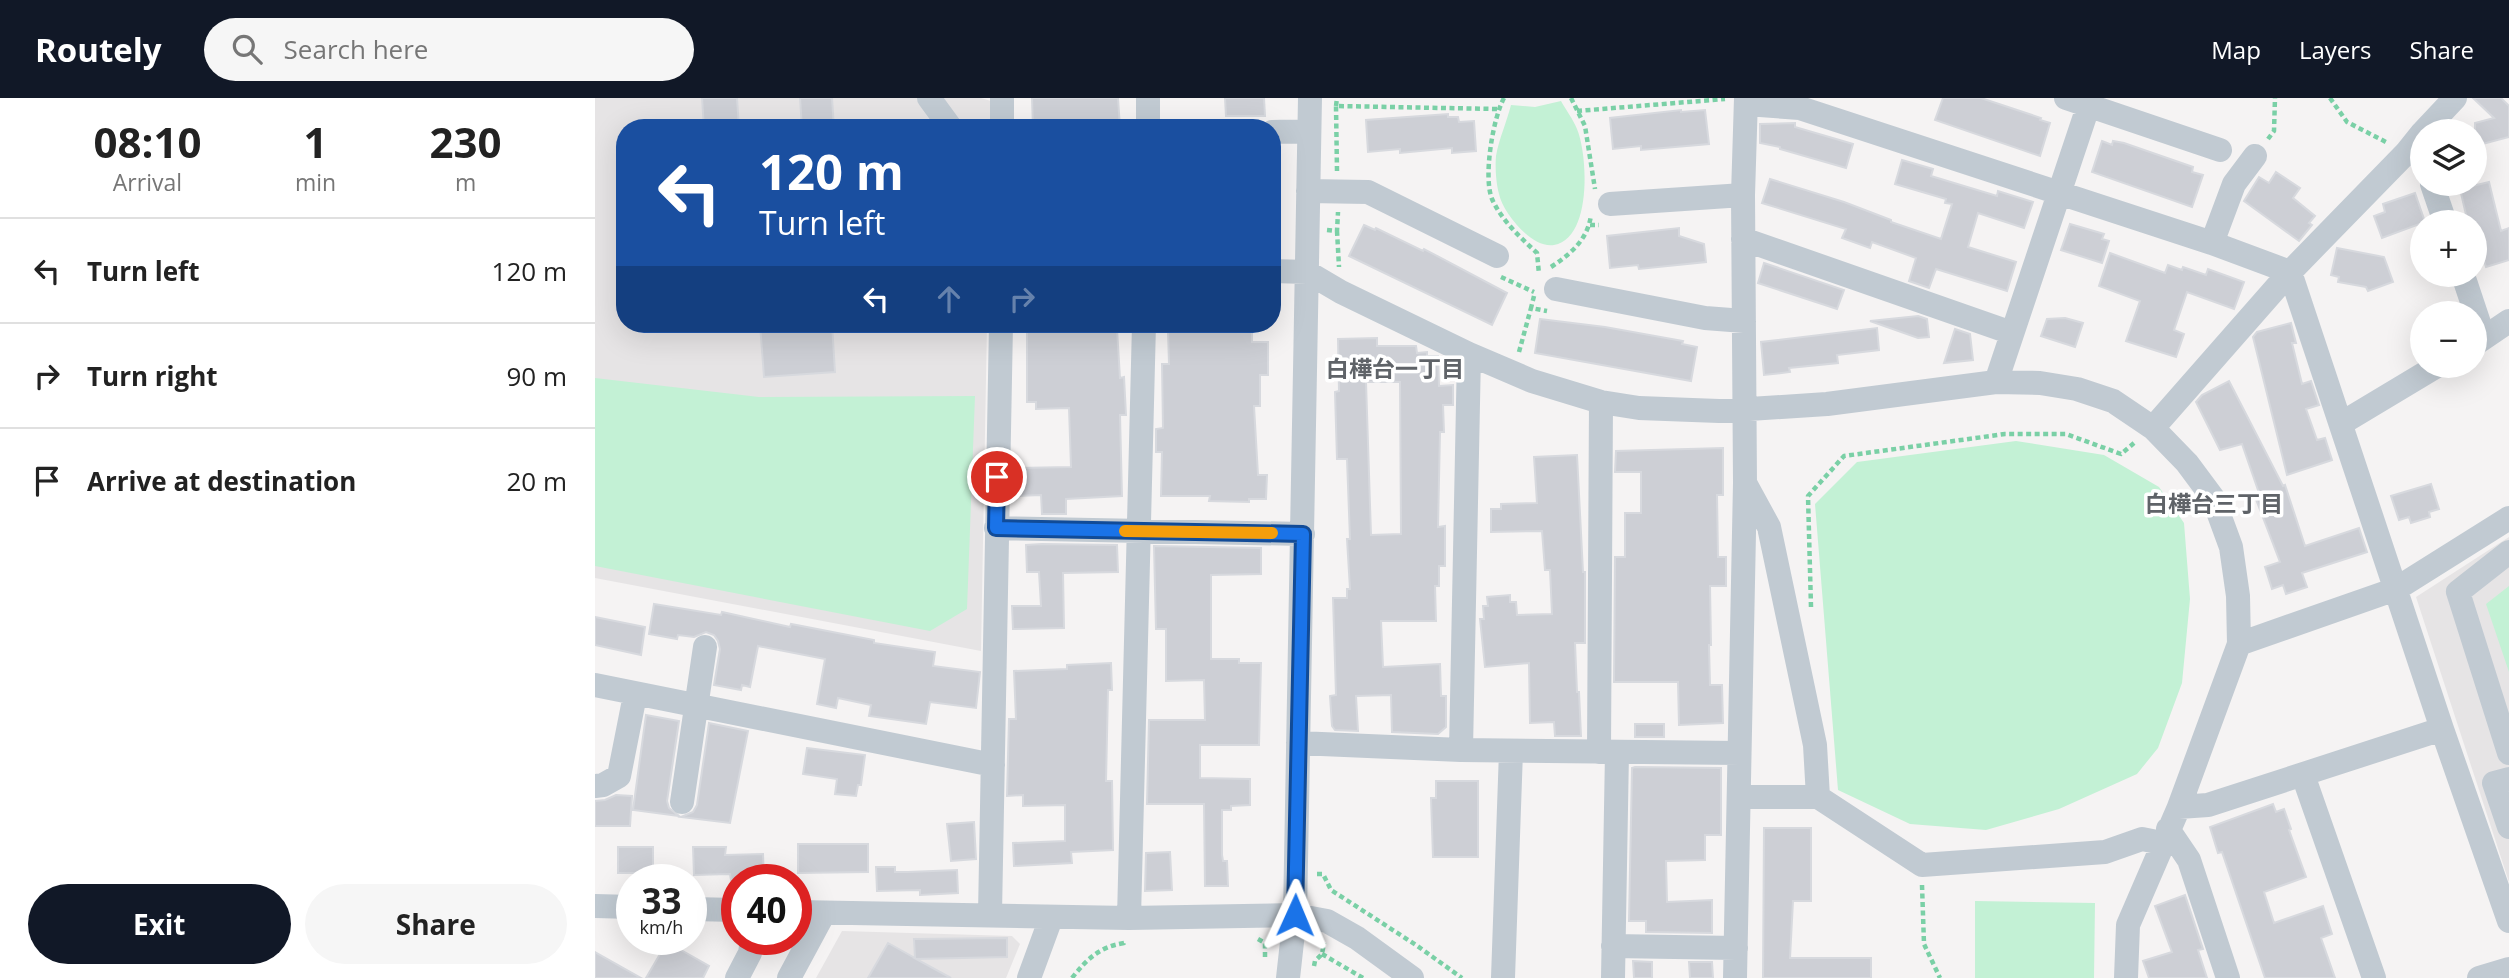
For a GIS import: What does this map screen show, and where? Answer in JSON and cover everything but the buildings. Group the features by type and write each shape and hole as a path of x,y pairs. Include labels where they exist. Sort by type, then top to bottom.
{"street":[{"path":"929,98 944,119"},
{"path":"1002,98 1002,119"},
{"path":"1148,98 1148,119"},
{"path":"1288,978 1295,915 1310,98"},
{"path":"2437,119 2455,98"},
{"path":"1735,978 1745,483 1742,100 1802,103 2290,272"},
{"path":"1996,382 2058,193 2082,101 2220,150"},
{"path":"1281,132 1309,131"},
{"path":"2153,428 2290,272 2410,150"},
{"path":"2212,243 2234,184 2255,156"},
{"path":"1308,191 1337,201 1368,192 1497,256"},
{"path":"1599,211 1743,195"},
{"path":"1743,239 2012,333"},
{"path":"1281,271 1307,272 1341,292 1469,354 1532,381 1601,402 1639,408 1719,411 1827,404 1996,382 2040,383 2077,389 2113,401 2153,428 2187,463 2213,498 2231,547 2238,596 2239,644 2179,807 2128,925 2126,978"},
{"path":"2290,272 2509,921"},
{"path":"1551,292 1705,318 1744,321"},
{"path":"2487,336 2509,321"},
{"path":"990,915 1001,333"},
{"path":"1128,926 1144,333"},
{"path":"1461,750 1469,354"},
{"path":"2342,423 2417,378"},
{"path":"1601,402 1613,978"},
{"path":"1745,483 1769,527 1815,745 1818,797"},
{"path":"2239,644 2396,589 2509,518"},
{"path":"996,528 1303,534"},
{"path":"2509,552 2458,592 2509,753"},
{"path":"682,802 705,647"},
{"path":"595,685 993,765"},
{"path":"595,786 603,785 619,776 635,695"},
{"path":"2179,807 2208,804 2442,729"},
{"path":"1298,743 1461,750 1739,753"},
{"path":"1503,978 1511,751"},
{"path":"2303,775 2374,978"},
{"path":"2509,779 2494,783 2509,827"},
{"path":"1740,797 1818,797 1922,865 2105,852 2142,839 2165,836"},
{"path":"2165,836 2189,860 2228,978"},
{"path":"595,906 616,907"},
{"path":"812,913 990,915 1128,926 1295,915 1327,921 1412,978"},
{"path":"789,978 824,913"},
{"path":"1029,978 1051,918"},
{"path":"1613,946 1736,948"},
{"path":"737,978 749,955"},
{"path":"2479,978 2509,969"}],"path":[{"path":"1337,98 1337,201"},
{"path":"1504,98 1498,109 1489,155 1491,197 1510,227 1537,253 1551,292"},
{"path":"1516,363 1531,308 1551,292 1570,255 1599,211 1585,126 1571,98"},
{"path":"2255,156 2273,131 2275,98"},
{"path":"2330,98 2347,122 2410,140"},
{"path":"1577,111 1742,100"},
{"path":"1336,106 1498,109"},
{"path":"1590,225 1599,211"},
{"path":"1337,231 1340,271"},
{"path":"1531,308 1551,292"},
{"path":"1811,621 1808,496 1844,456 2005,434 2066,435 2121,454 2153,428"},
{"path":"1922,865 1924,944 1940,978"},
{"path":"1296,874 1323,874 1331,890 1462,978"},
{"path":"1072,978 1087,958 1108,946 1124,943 1128,926"},
{"path":"1322,954 1363,978"}],"shaded area":[{"path":"595,98 981,98 991,101 990,119 616,119 616,333 987,333 981,651 595,578"},
{"path":"2509,537 2509,882 2416,597"},
{"path":"842,931 1012,936 1020,944 1006,978 816,978"}],"green space":[{"path":"1561,101 1581,141 1584,194 1575,228 1566,239 1554,245 1545,245 1528,236 1506,211 1498,190 1496,156 1511,105 1535,107"},
{"path":"595,378 759,397 975,396 967,609 930,631 595,566"},
{"path":"2016,441 2104,455 2159,487 2184,523 2190,599 2182,683 2158,748 2137,774 2059,809 1986,830 1910,824 1838,790 1815,504 1857,462"},
{"path":"2509,586 2509,672 2486,604"},
{"path":"1975,901 2095,903 2094,978 1975,978"}],"slow traffic":[{"path":"1125,531 1272,533"}],"district":[{"name":"白樺台一丁目","path":"1395,368"},
{"name":"白樺台三丁目","path":"2214,503"}],"route":[{"path":"997,477 996,528 1303,534 1295,915"}]}
